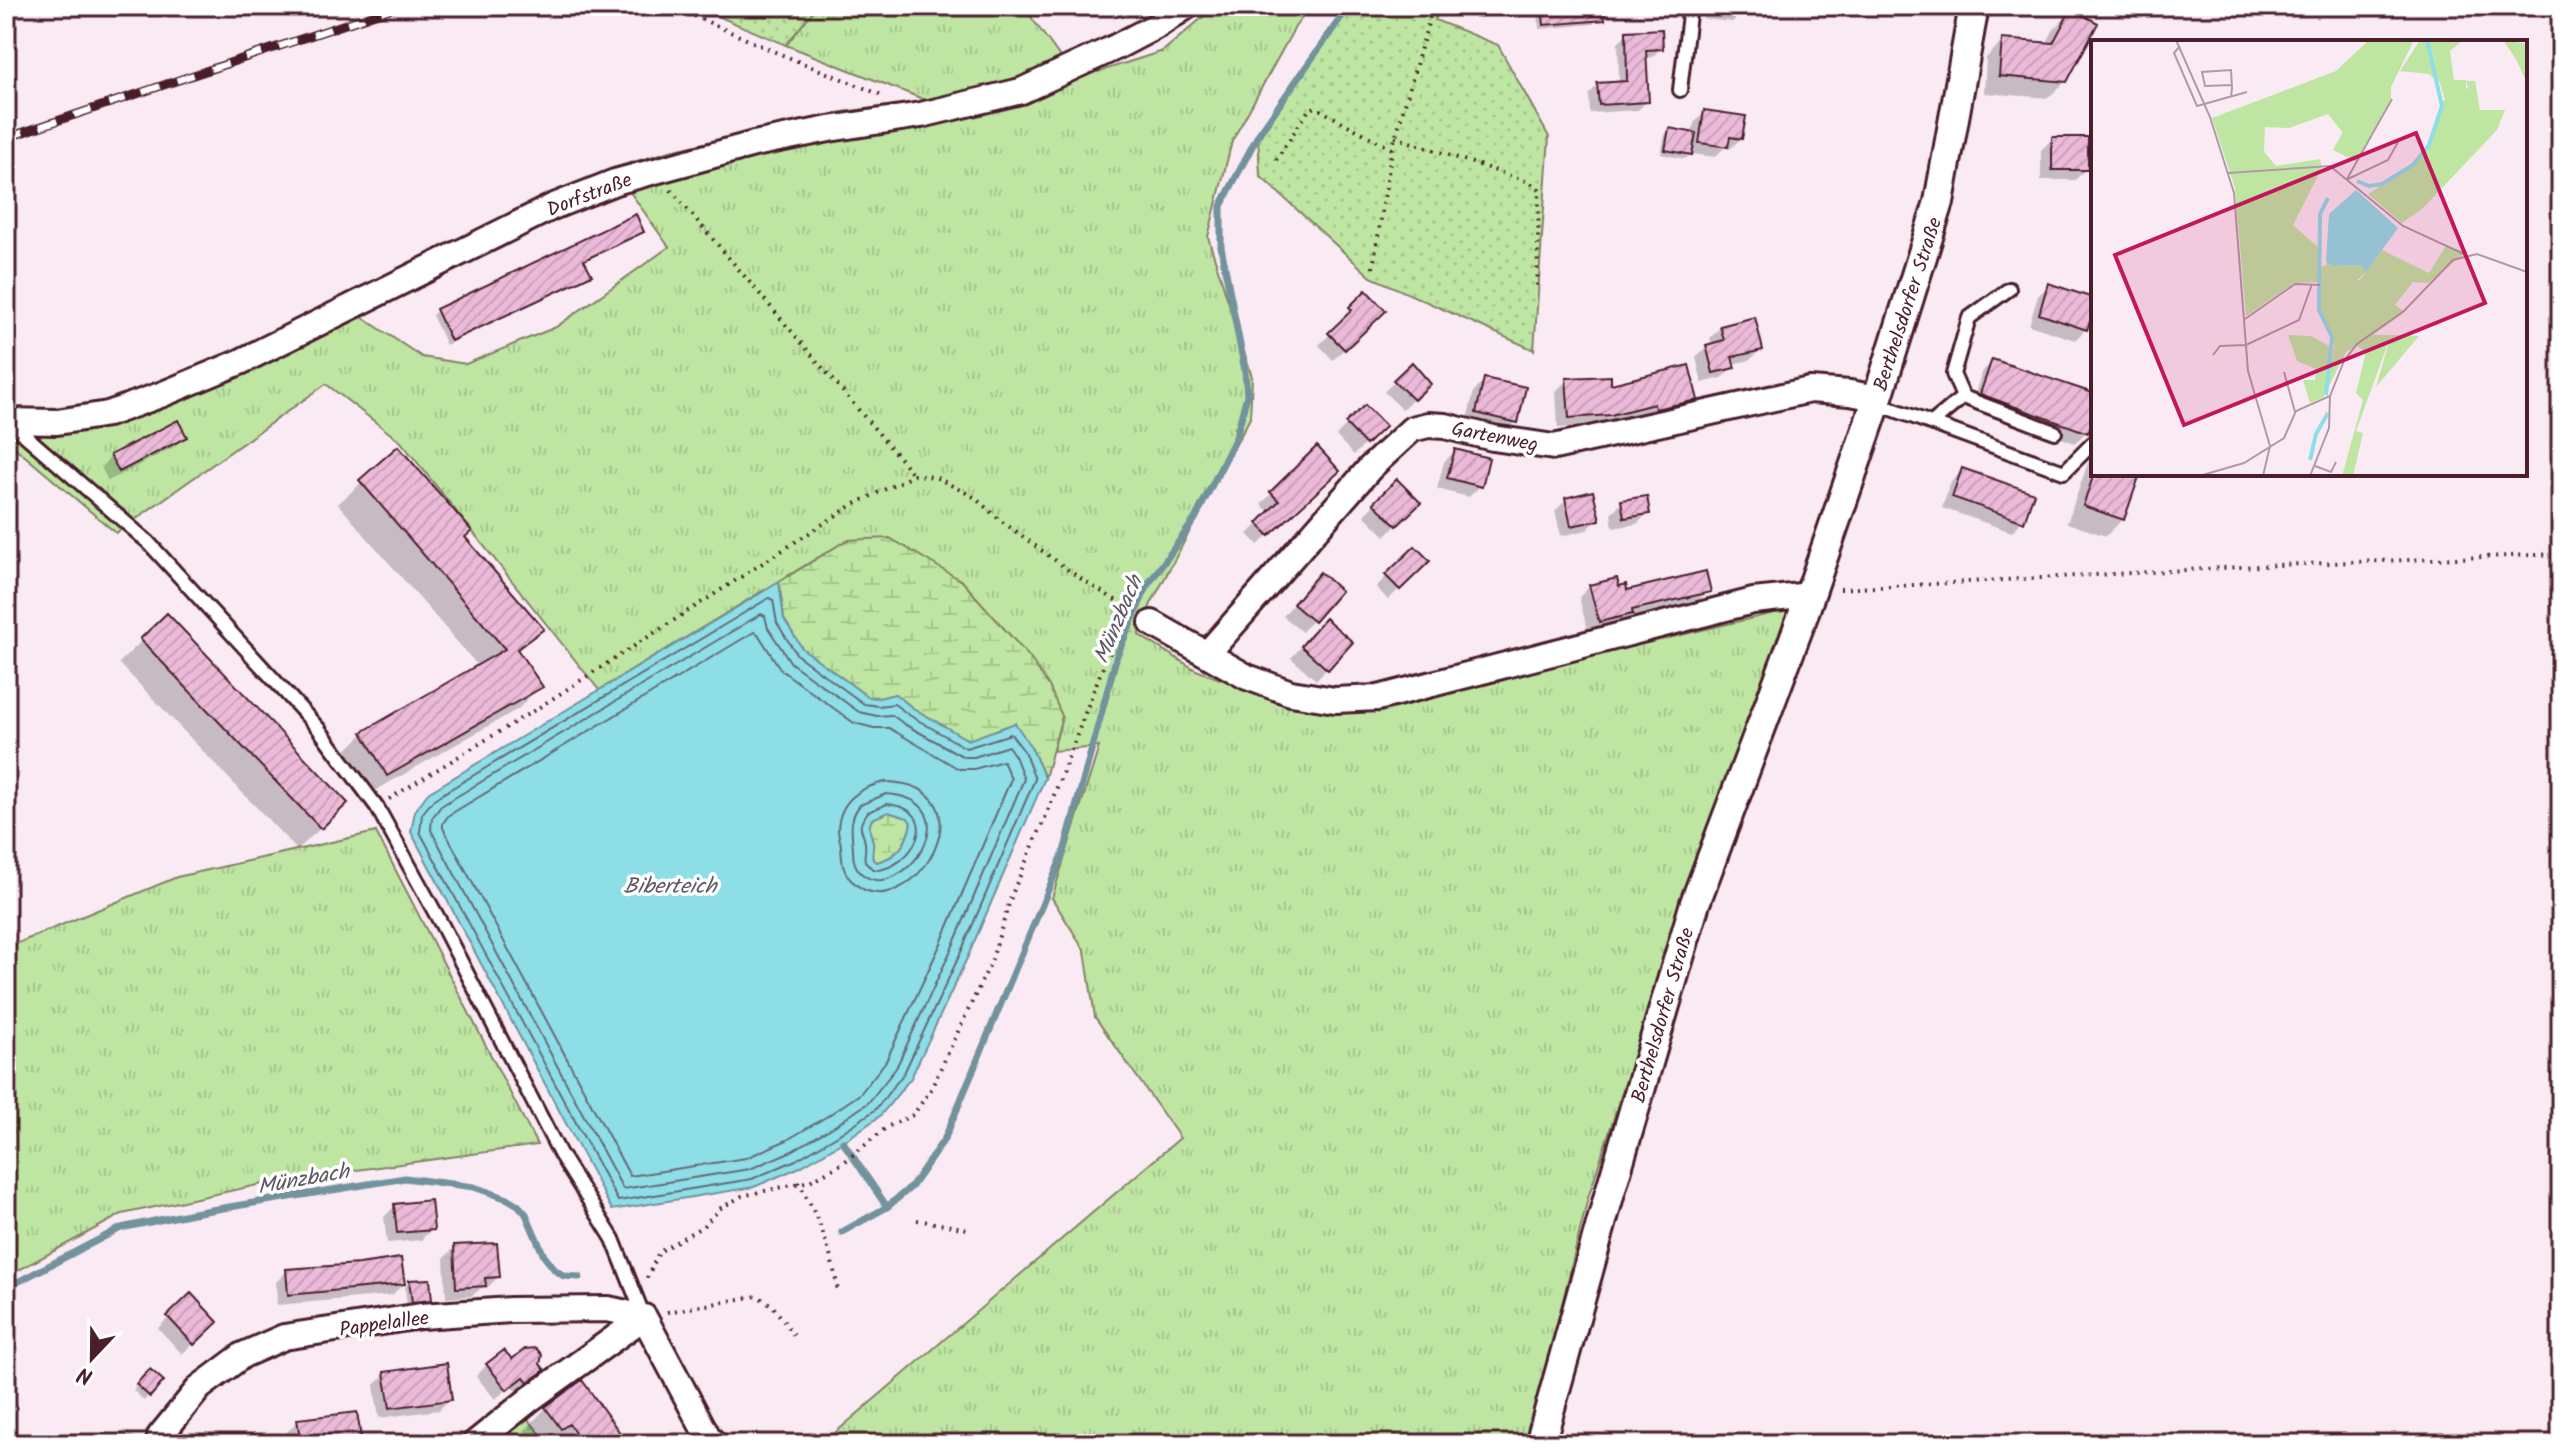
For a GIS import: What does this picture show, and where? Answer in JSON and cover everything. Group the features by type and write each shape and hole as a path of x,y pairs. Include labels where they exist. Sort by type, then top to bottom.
{"street":[{"name":"Dorfstraße","path":"8,422 57,422 108,414 240,362 552,207 615,182 754,144 829,129 910,118 1021,91 1116,47 1187,6"},
{"name":"Berthelsdorfer Straße","path":"1540,1444 1695,903 1810,595 1939,202 1974,6"},
{"name":"Gartenweg","path":"1207,654 1371,467 1412,429 1428,425 1445,426 1493,438 1554,447 1810,390 1850,393 1876,400"},
{"path":"1152,623 1247,677 1291,693 1335,700 1378,698 1753,601 1810,595"},
{"path":"474,1444 641,1308 708,1437 715,1444"},
{"name":"Pappelallee","path":"160,1436 200,1387 243,1355 284,1337 421,1316 511,1310 641,1308"}],"lane":[{"path":"1680,90 1690,6"},
{"path":"2009,289 1969,318 1953,374 1963,397 2055,432"},
{"path":"1932,423 1963,397"},
{"path":"1876,400 2064,472 2091,445"},
{"path":"8,422 148,542 318,728 377,807 443,927 560,1154 613,1239 641,1308"}],"path":[{"path":"672,6 885,96"},
{"path":"1373,268 1392,149 1433,6"},
{"path":"1276,160 1309,109 1315,107 1392,149"},
{"path":"1395,137 1529,182 1539,189 1537,291"},
{"path":"653,170 914,475"},
{"path":"377,807 538,708 851,506 914,475 935,477 974,497 1078,577 1130,610 1100,674 1053,798 1012,894 991,962 930,1091 913,1115 887,1127 843,1163 810,1181 742,1196 721,1208 692,1233 659,1252 641,1308 757,1296 772,1305 796,1338"},
{"path":"1810,595 1830,590 2261,566 2561,554"},
{"path":"798,1182 810,1201 836,1271 838,1293"},
{"path":"917,1220 968,1229"}],"green space":[{"path":"694,6 817,6 786,45"},
{"path":"817,6 1023,6 1063,61 1098,72 1163,51 1216,6 1311,6 1295,27 1232,141 1208,237 1252,377 1250,418 1151,604 1139,635 1196,670 1250,690 1377,707 1791,609 1674,931 1588,1198 1528,1444 822,1444 1180,1138 1095,1017 1085,951 1052,898 1099,747 1053,751 1062,717 1030,658 962,581 847,540 599,690 401,442 326,384 116,533 6,440 6,417 14,409 107,401 238,350 346,299 359,315 422,357 466,364 556,327 669,247 613,168 670,151 842,112 928,101 786,45"},
{"path":"1349,6 1441,6 1435,20 1498,45 1549,137 1534,350 1371,277 1260,176 1258,135"},
{"path":"890,538 962,581 1030,658 1049,686 1062,716 1045,778 1031,747 968,740 895,694 868,697 802,649 784,619 779,582 847,540"},
{"path":"888,812 908,818 911,823 900,848 891,857 877,862 873,860 870,850 869,829 872,819"},
{"path":"376,832 537,1145 277,1181 122,1214 6,1277 6,948 177,877"},
{"path":"523,1413 549,1444 484,1444"}],"water":[{"name":"Biberteich","path":"779,582 784,619 802,648 868,697 895,694 968,740 1015,723 1031,747 1045,778 911,1078 880,1116 800,1167 754,1187 612,1210 411,832 415,811 428,793","holes":["888,812 908,818 911,823 900,848 891,857 877,862 873,860 872,819"]}],"building":[{"path":"1542,6 1604,6 1605,20 1544,25"},
{"path":"2071,9 2098,23 2067,82 1999,76 2002,39 2053,43"},
{"path":"1662,29 1663,49 1646,50 1649,102 1599,105 1597,83 1627,81 1626,31"},
{"path":"1704,110 1746,116 1742,139 1730,137 1728,147 1699,143"},
{"path":"1669,128 1696,133 1692,155 1665,150"},
{"path":"2052,137 2088,137 2088,170 2052,170"},
{"path":"636,214 644,232 584,260 592,275 451,341 436,309"},
{"path":"2048,283 2091,297 2091,319 2087,330 2039,314"},
{"path":"1366,290 1386,311 1345,350 1328,333 1352,310 1349,307"},
{"path":"1755,317 1763,350 1732,357 1735,368 1713,373 1706,345 1724,340 1720,326"},
{"path":"1992,359 2091,392 2091,424 2088,433 1980,394"},
{"path":"1412,362 1431,384 1414,400 1393,380"},
{"path":"1689,365 1698,400 1655,409 1654,404 1611,415 1569,418 1566,378 1611,376 1611,384"},
{"path":"1484,378 1526,387 1518,423 1476,413"},
{"path":"1365,405 1386,426 1366,445 1345,423"},
{"path":"178,420 187,437 119,472 110,455"},
{"path":"398,446 472,531 465,537 544,629 517,649 543,687 387,776 362,732 505,649 359,480"},
{"path":"1317,446 1340,471 1269,536 1257,523 1279,501 1270,492"},
{"path":"1455,449 1489,458 1482,487 1447,478"},
{"path":"1962,468 2034,493 2024,522 1952,497"},
{"path":"2093,476 2139,476 2124,520 2083,506"},
{"path":"1397,479 1421,503 1397,526 1373,503"},
{"path":"1593,491 1600,520 1571,526 1565,498"},
{"path":"1647,496 1650,514 1624,518 1621,500"},
{"path":"1415,546 1430,561 1400,590 1385,575"},
{"path":"1706,571 1711,592 1632,610 1633,614 1599,622 1589,585 1617,578 1619,586 1626,584 1627,590"},
{"path":"1320,572 1341,591 1314,622 1293,604"},
{"path":"167,613 348,803 321,829 140,639"},
{"path":"1325,618 1353,642 1328,670 1301,646"},
{"path":"431,1200 434,1230 397,1233 394,1204"},
{"path":"497,1243 500,1277 485,1278 486,1286 456,1288 454,1245"},
{"path":"401,1258 405,1284 288,1295 286,1269"},
{"path":"430,1279 432,1300 412,1302 409,1280"},
{"path":"191,1293 218,1322 194,1345 167,1316"},
{"path":"536,1348 542,1355 540,1364 545,1370 528,1382 524,1377 507,1390 486,1364 504,1350 512,1359 525,1349"},
{"path":"447,1363 452,1400 390,1408 384,1372"},
{"path":"150,1369 164,1381 150,1397 136,1384"},
{"path":"582,1380 628,1444 584,1444 569,1424 561,1429 545,1407"},
{"path":"357,1412 362,1444 301,1444 297,1419"}],"waterway":[{"name":"Münzbach","path":"842,1232 887,1207 912,1186 945,1138 1064,852 1117,655 1147,586 1195,519 1236,437 1247,395 1221,247 1221,206 1258,135 1349,6"},
{"path":"843,1142 887,1207"},
{"name":"Münzbach","path":"6,1288 121,1228 405,1178 474,1187 508,1199 526,1214 544,1256 555,1270 564,1276 579,1277"}],"railway":[{"path":"6,138 399,6"}]}
